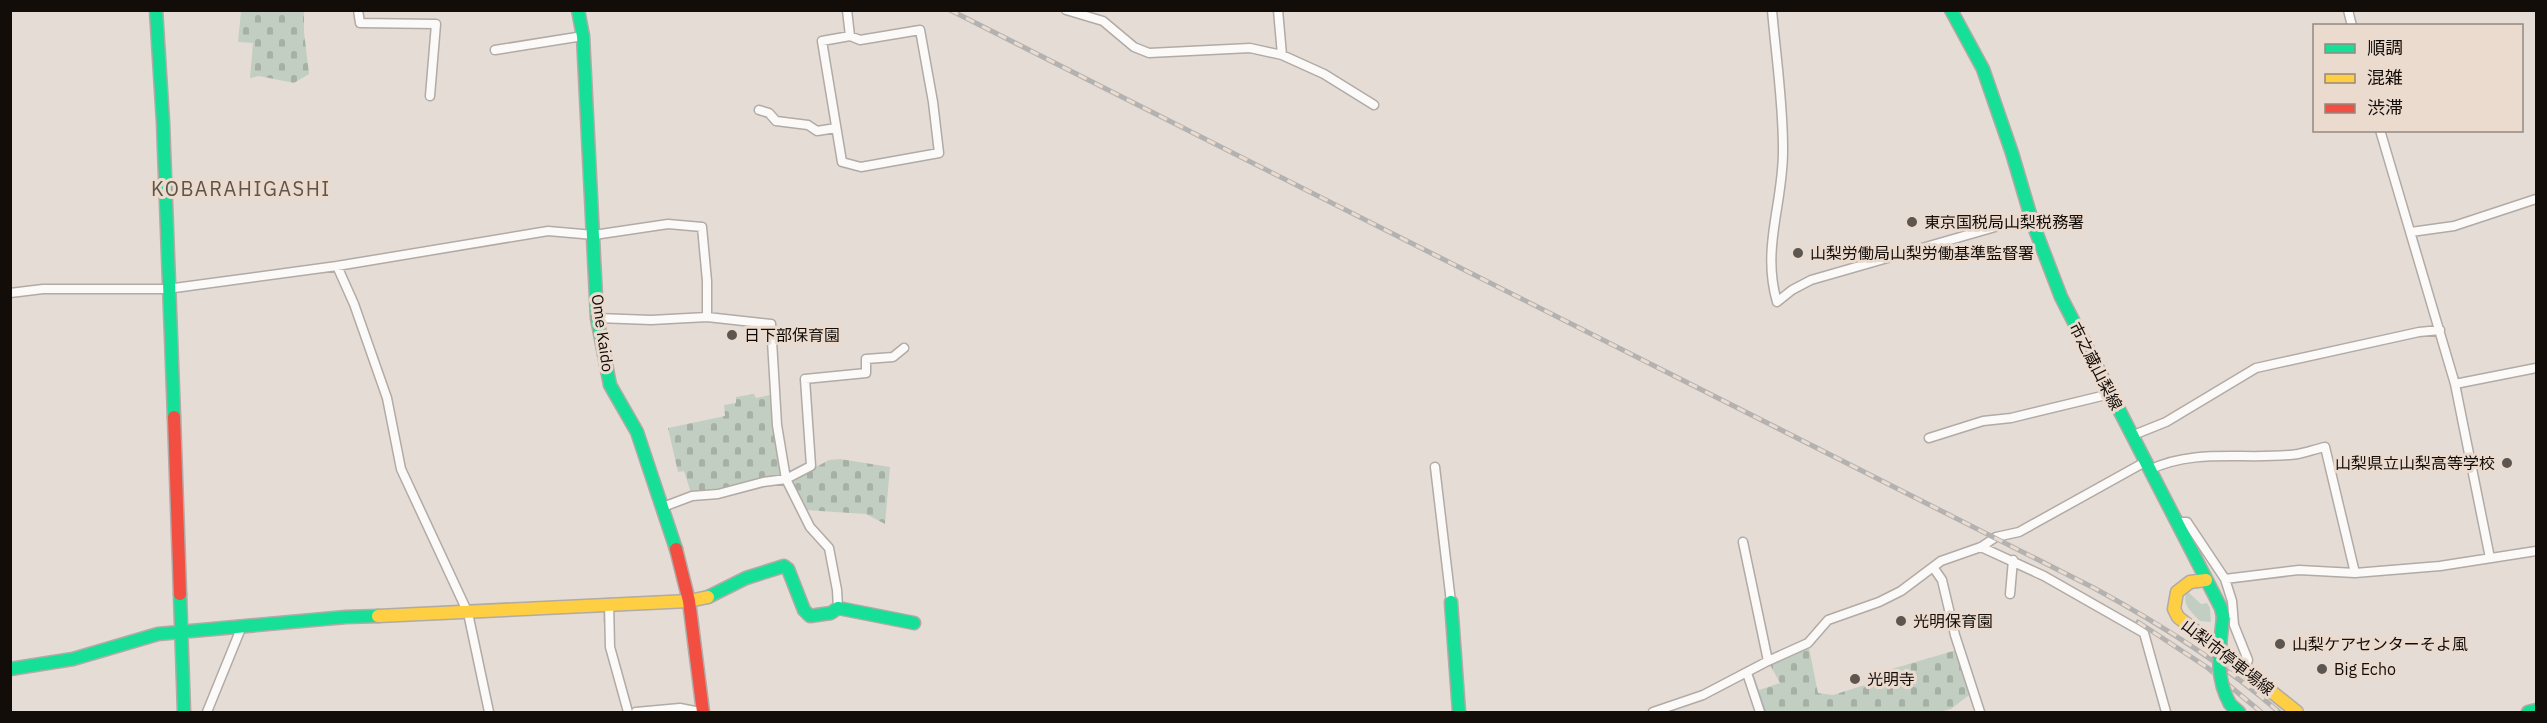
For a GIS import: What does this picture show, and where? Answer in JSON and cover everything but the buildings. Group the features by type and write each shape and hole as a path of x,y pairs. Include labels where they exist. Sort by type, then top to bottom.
{"street":[{"path":"156,10 163,122 167,289 184,712"},
{"path":"358,10 360,23 436,24 430,96"},
{"name":"Ome Kaido","path":"578,10 584,36 597,318 610,385 637,432 663,507 689,601 702,712"},
{"path":"848,10 850,36"},
{"path":"1066,10 1102,21 1134,48 1149,53 1250,48 1282,54 1324,74 1374,105"},
{"path":"1278,10 1282,54"},
{"path":"1772,10 1784,148 1782,177 1771,238 1772,285 1777,302 1792,290 1811,280 2016,221"},
{"name":"市之蔵山梨線","path":"1951,10 1983,69 2012,153 2033,224 2061,297 2223,617 2219,664 2220,686 2235,708"},
{"path":"920,30 933,102 939,153 861,167 842,162 836,128 822,41 850,36 860,40 920,30"},
{"path":"495,50 584,36"},
{"path":"759,110 769,113 776,121 808,125 817,131 836,128"},
{"path":"2381,132 2455,384 2490,558"},
{"path":"2411,232 2454,226 2536,200"},
{"path":"10,293 43,289 167,289 337,266 548,231 594,235 669,224 702,227 707,281 707,317"},
{"path":"337,266 354,303 387,398 401,469 468,613 489,712"},
{"path":"597,318 651,320 707,317 771,324 777,425 786,479 810,527 829,548 838,608"},
{"path":"2131,436 2166,422 2256,368 2419,332 2440,330"},
{"path":"663,507 692,496 718,494 763,482 786,479 811,466 805,379 866,373 866,359 893,357 904,348"},
{"path":"2455,384 2536,368"},
{"path":"1929,438 1983,421 2011,418 2110,394"},
{"path":"1653,712 1703,695 1808,643 1828,620 1879,602 1901,591 1933,567 1981,547 1996,537 2019,532 2147,466 2186,458 2297,454 2325,447 2355,573"},
{"path":"1435,467 1451,602 1459,712"},
{"path":"2176,522 2187,522 2225,579 2232,602 2234,625 2248,660 2245,669"},
{"path":"1743,542 1768,661"},
{"path":"1981,547 2013,560 2144,633 2166,712"},
{"path":"2225,579 2299,570 2355,573 2440,566 2536,551"},
{"path":"2010,594 2013,560"},
{"path":"10,669 73,659 158,634 182,631 346,617 689,601 710,597 746,578 784,566 788,569 804,610 810,616 831,613 838,608 914,623"},
{"path":"1933,567 1942,580 1955,635 1980,712"},
{"name":"山梨市停車場線","path":"2206,580 2190,582 2181,588 2174,601 2175,613 2185,625 2245,669 2297,712"},
{"path":"609,603 610,647 628,712"},
{"path":"207,712 242,626"},
{"path":"1747,673 1760,712"},
{"path":"636,712 680,708 702,712"},
{"path":"2528,712 2536,710"}],"green space":[{"path":"241,11 304,11 309,74 294,83 259,76 250,78 253,43 238,42"},
{"path":"754,394 756,398 775,394 787,474 692,496 684,471 678,472 668,428 725,416 724,405 736,403 736,397"},
{"path":"840,459 890,467 885,524 866,514 805,510 792,480 829,460"},
{"path":"2187,591 2201,604 2207,603 2210,608 2211,622 2200,621 2190,611 2185,600"},
{"path":"1808,643 1818,693 1833,695 1868,684 1878,673 1960,649 1973,692 1951,709 1939,712 1760,712 1753,692 1780,683 1768,661"}],"waterway":[{"path":"605,609 605,622"},
{"path":"1752,675 1765,712"}],"railway":[{"path":"950,10 2094,588 2190,645 2236,677 2279,712"},
{"path":"2138,622 2208,668 2261,712"}],"traffic: fast":[{"path":"156,10 163,122 174,417"},
{"path":"578,10 583,36 597,318 610,385 637,432 676,549"},
{"path":"1951,10 1983,69 2012,153 2033,224 2061,297 2221,608 2223,617"},
{"path":"708,597 746,578 784,566 788,569 804,610 810,616 831,613 838,608 914,623"},
{"path":"180,594 184,712"},
{"path":"1451,602 1459,712"},
{"path":"10,669 73,659 158,634 378,616"},
{"path":"2223,617 2220,672 2230,704"},
{"path":"2230,704 2239,712"},
{"path":"2528,712 2536,710"}],"traffic: slow":[{"path":"2206,580 2190,582 2177,592 2174,609 2178,617 2297,712"},
{"path":"378,616 689,601 708,597"}],"traffic: jam":[{"path":"174,417 180,594"},
{"path":"676,549 689,601 703,712"}],"place":[{"name":"東京国税局山梨税務署","path":"1912,222"},
{"name":"山梨労働局山梨労働基準監督署","path":"1798,253"},
{"name":"日下部保育園","path":"732,335"},
{"name":"山梨県立山梨高等学校","path":"2507,463"},
{"name":"光明保育園","path":"1901,621"},
{"name":"山梨ケアセンターそよ風","path":"2280,644"},
{"name":"Big Echo","path":"2322,669"},
{"name":"光明寺","path":"1855,679"}],"district":[{"name":"KOBARAHIGASHI","path":"241,189"}]}
